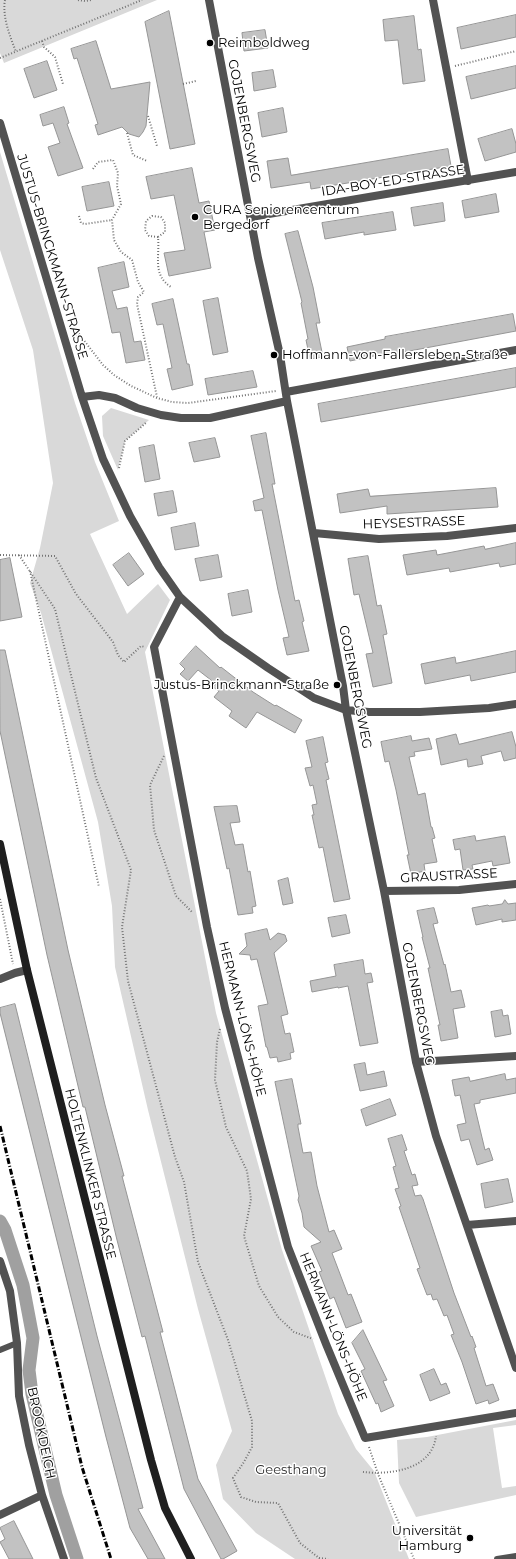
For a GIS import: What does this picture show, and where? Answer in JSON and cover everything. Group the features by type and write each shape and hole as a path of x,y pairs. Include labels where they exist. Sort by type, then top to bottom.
{"main road":[{"name":"HOLTENKLINKER STRASSE","path":"0,844 26,970 149,1453 165,1508 190,1559"}],"street":[{"name":"GOJENBERGSWEG","path":"209,0 344,686 346,710 384,891 416,1062 436,1136 516,1368"},
{"path":"433,0 468,181"},
{"name":"JUSTUS-BRINCKMANN-STRASSE","path":"0,123 82,397 103,459 130,516 159,567 180,597 222,636 268,668 314,698 346,710 369,712 420,712 489,708 516,704"},
{"name":"IDA-BOY-ED-STRASSE","path":"251,217 516,172"},
{"path":"286,392 516,350"},
{"path":"82,397 99,395 115,398 137,408 161,415 181,418 210,418 288,401"},
{"name":"HEYSESTRASSE","path":"314,533 379,539 447,536 516,528"},
{"name":"HERMANN-LÖNS-HÖHE","path":"180,597 154,647 207,927 225,1008 288,1248 365,1438"},
{"name":"GRAUSTRASSE","path":"384,891 459,890 516,884"},
{"path":"0,979 26,970"},
{"path":"416,1062 516,1056"},
{"path":"467,1226 516,1221"},
{"name":"BROOKDEICH","path":"0,1261 10,1291 18,1343 19,1396 29,1445 42,1495 64,1559"},
{"path":"365,1438 516,1413"},
{"path":"0,1515 42,1495"}],"lane":[{"path":"0,1350 18,1343"},
{"path":"497,1559 516,1556"}],"path":[{"path":"5,0 4,7 6,19 16,52"},
{"path":"78,0 91,0"},
{"path":"0,58 142,0"},
{"path":"42,41 44,47 55,57 63,84"},
{"path":"446,68 516,51"},
{"path":"183,84 196,81"},
{"path":"148,116 157,146"},
{"path":"127,132 133,154 146,161"},
{"path":"93,169 98,162 113,160 118,173 117,186 122,204 112,220 114,240 121,252 132,260 138,282 144,292 138,297 137,304 157,397"},
{"path":"79,216 81,223 84,224 112,220"},
{"path":"152,216 161,217 166,226 165,232 158,237 149,236 145,230 146,221 152,216"},
{"path":"158,237 160,276 164,282 171,287"},
{"path":"64,338 79,334 103,365 114,375 131,386 157,398 172,402 188,403 276,391 288,401"},
{"path":"114,481 125,441 149,420 161,415"},
{"path":"0,555 55,556 76,594 113,642 118,655 124,662 141,646"},
{"path":"19,555 55,609 96,778 131,870 122,927 128,980 175,1157 184,1182 198,1262 228,1340 252,1421 252,1447 233,1478 241,1497 256,1502 278,1504 300,1543 319,1558 328,1559"},
{"path":"30,570 99,887"},
{"path":"172,738 150,785 154,830 176,896 207,927"},
{"path":"0,899 15,973"},
{"path":"220,1028 217,1042 215,1080 226,1127 247,1171 251,1199 244,1236 259,1286 278,1317 294,1332 326,1344"},
{"path":"363,1472 378,1474 412,1466 424,1460 431,1452 437,1427"},
{"path":"365,1438 378,1474 414,1559"}],"green space":[{"path":"0,0 157,0 4,63 0,53"},
{"name":"Geesthang","path":"0,152 75,403 95,462 119,521 90,534 127,614 158,584 170,600 145,652 216,1013 282,1250 338,1414 356,1449 374,1471 409,1559 295,1559 256,1533 223,1499 216,1465 232,1431 198,1309 148,1110 115,967 112,906 98,822 41,613 30,583 40,548 53,483 33,350 0,250"},
{"path":"111,408 149,420 125,441 118,470 103,436 102,416"},
{"path":"516,1420 516,1425 493,1428 502,1488 516,1486 516,1495 416,1517 399,1483 397,1440 427,1437"}],"building":[{"path":"169,11 195,144 170,149 145,22"},
{"path":"516,15 516,37 461,49 457,28"},
{"path":"414,16 418,50 421,49 425,81 403,84 398,40 385,41 383,20"},
{"path":"265,30 268,48 244,51 242,33"},
{"path":"96,41 111,89 150,82 146,126 139,137 129,134 122,127 98,135 95,125 98,124 77,58 74,59 71,49"},
{"path":"47,61 57,90 34,98 24,69"},
{"path":"516,66 516,88 471,99 466,77"},
{"path":"273,70 276,87 254,91 252,73"},
{"path":"64,107 69,123 67,124 83,168 58,176 48,147 60,143 53,123 43,126 40,115"},
{"path":"283,108 287,132 262,137 258,113"},
{"path":"512,129 516,144 516,152 485,161 478,139"},
{"path":"448,149 451,166 311,189 310,182 271,188 267,161 288,158 291,175"},
{"name":"CURA Seniorencentrum Bergedorf","path":"192,168 199,203 209,201 215,230 204,232 211,268 169,276 164,253 185,250 174,195 151,199 146,177"},
{"path":"109,182 114,206 87,211 82,187"},
{"path":"496,194 499,212 465,218 462,201"},
{"path":"443,203 445,221 414,226 411,208"},
{"path":"393,212 396,230 364,235 364,232 325,239 322,223"},
{"path":"298,231 313,287 320,323 316,323 323,357 310,359 306,340 308,339 302,302 285,234"},
{"path":"124,262 129,287 112,291 117,309 127,307 134,342 141,341 145,360 126,363 120,332 112,333 98,268"},
{"path":"218,298 228,352 213,355 203,301"},
{"path":"173,299 193,385 172,390 167,369 172,368 163,324 157,325 152,304"},
{"path":"513,314 516,331 350,361 347,347 385,339 385,337"},
{"path":"516,368 516,387 321,422 318,404"},
{"path":"253,371 257,387 208,395 205,379"},
{"path":"266,433 275,484 272,484 295,601 299,600 304,621 302,622 309,651 287,655 283,638 289,637 262,510 255,511 253,501 264,498 251,436"},
{"path":"215,438 220,457 194,462 189,443"},
{"path":"154,445 160,479 145,482 139,448"},
{"path":"496,488 498,507 387,514 387,506 340,513 337,494 368,489 370,496"},
{"path":"173,491 177,512 158,516 154,494"},
{"path":"195,523 199,546 175,550 171,528"},
{"path":"516,543 516,564 500,567 499,563 450,572 449,568 407,575 403,555 436,550 437,555 484,546 485,549"},
{"path":"129,553 144,574 128,586 113,565"},
{"path":"218,555 222,577 200,581 195,559"},
{"path":"368,556 377,606 381,605 387,634 383,635 392,683 373,687 366,654 373,653 359,594 354,595 348,559"},
{"path":"10,558 22,617 0,621 0,560"},
{"path":"248,590 252,612 232,616 228,594"},
{"path":"196,646 220,668 221,667 253,692 275,706 276,705 302,720 295,733 257,712 246,728 229,716 232,711 214,697 219,691 213,687 216,684 198,670 188,681 180,674 185,669 180,664"},
{"path":"0,650 5,650 68,950 105,1105 124,1176 122,1176 163,1332 160,1332 198,1479 237,1551 223,1559 221,1559 184,1489 145,1336 142,1337 85,1107 83,1107 47,955 0,731"},
{"path":"516,651 516,672 471,681 470,675 425,684 421,664 455,657 456,663"},
{"path":"512,732 516,747 516,758 504,761 501,751 481,756 483,764 468,767 467,759 441,765 436,739 456,734 459,744"},
{"path":"411,736 412,741 429,738 432,749 414,752 415,756 409,757 418,795 425,793 431,827 435,838 432,839 437,862 424,864 425,871 411,874 407,855 409,855 396,790 389,761 385,762 381,742"},
{"path":"323,737 328,762 325,763 329,779 326,780 350,899 334,902 323,847 319,848 312,815 314,815 312,805 317,804 313,785 310,786 305,768 312,767 306,741"},
{"path":"237,806 240,822 230,823 235,845 243,844 248,872 250,871 256,906 252,907 253,913 238,915 229,868 227,869 214,807"},
{"path":"475,836 476,841 505,836 510,863 493,866 492,861 472,865 473,869 463,870 460,849 455,850 453,840"},
{"path":"288,878 293,903 283,905 278,881"},
{"path":"505,900 508,904 516,903 516,920 502,922 502,919 476,925 472,908 502,904"},
{"path":"434,908 438,923 433,924 444,965 445,964 451,992 461,990 465,1007 453,1009 458,1038 441,1041 438,1025 440,1025 428,968 430,968 417,911"},
{"path":"346,915 350,933 332,937 328,918"},
{"path":"267,929 270,940 278,933 285,935 287,941 274,953 288,1014 281,1016 285,1034 290,1033 294,1052 290,1053 291,1059 278,1062 277,1057 270,1058 266,1047 258,1006 268,1004 257,959 251,960 250,955 239,954 247,946 245,934"},
{"path":"363,960 365,974 371,973 373,982 367,983 378,1043 360,1046 348,986 312,992 310,981 336,976 334,965"},
{"path":"15,1004 97,1336 143,1508 138,1509 165,1559 148,1559 130,1528 0,1013 0,1008"},
{"path":"502,1010 503,1016 508,1015 511,1034 495,1037 491,1012"},
{"path":"365,1063 367,1075 384,1071 387,1086 360,1091 354,1065"},
{"path":"505,1074 506,1080 516,1078 516,1093 480,1100 480,1103 474,1104 485,1150 489,1148 493,1160 477,1165 469,1139 461,1141 457,1125 466,1123 460,1095 455,1096 452,1080 469,1077 470,1081"},
{"path":"292,1079 301,1124 298,1124 298,1127 303,1153 311,1152 317,1186 329,1232 334,1230 342,1249 332,1253 348,1295 351,1294 362,1322 346,1328 334,1297 330,1299 319,1272 322,1271 311,1246 321,1242 304,1227 298,1200 299,1196 275,1082"},
{"path":"390,1099 396,1115 366,1126 361,1110"},
{"path":"402,1135 407,1150 404,1151 412,1175 415,1174 418,1185 412,1186 415,1196 421,1195 423,1199 454,1293 476,1347 474,1348 486,1386 493,1384 499,1400 489,1404 488,1400 476,1404 451,1335 454,1334 447,1315 444,1316 437,1299 433,1300 431,1294 427,1295 417,1269 420,1268 399,1207 401,1206 395,1189 399,1188 393,1167 396,1166 388,1139"},
{"path":"508,1179 513,1202 485,1208 481,1184"},
{"path":"363,1330 387,1380 383,1381 394,1406 381,1412 378,1403 376,1404 361,1371 365,1369 352,1343"},
{"path":"434,1369 441,1385 446,1383 450,1393 430,1401 420,1375"},
{"path":"14,1521 33,1559 9,1559 0,1542 5,1539 0,1528"}],"waterway":[{"path":"0,1221 5,1230 23,1285 33,1338 29,1370 32,1394 56,1495 77,1559"}],"railway":[{"path":"0,1126 82,1467 111,1559"}],"place":[{"name":"Reimboldweg","path":"210,43"},
{"name":"CURA Seniorencentrum Bergedorf","path":"195,217"},
{"name":"Hoffmann-von-Fallersleben-Straße","path":"274,355"},
{"name":"Justus-Brinckmann-Straße","path":"337,685"},
{"name":"Universität Hamburg","path":"470,1538"}]}
